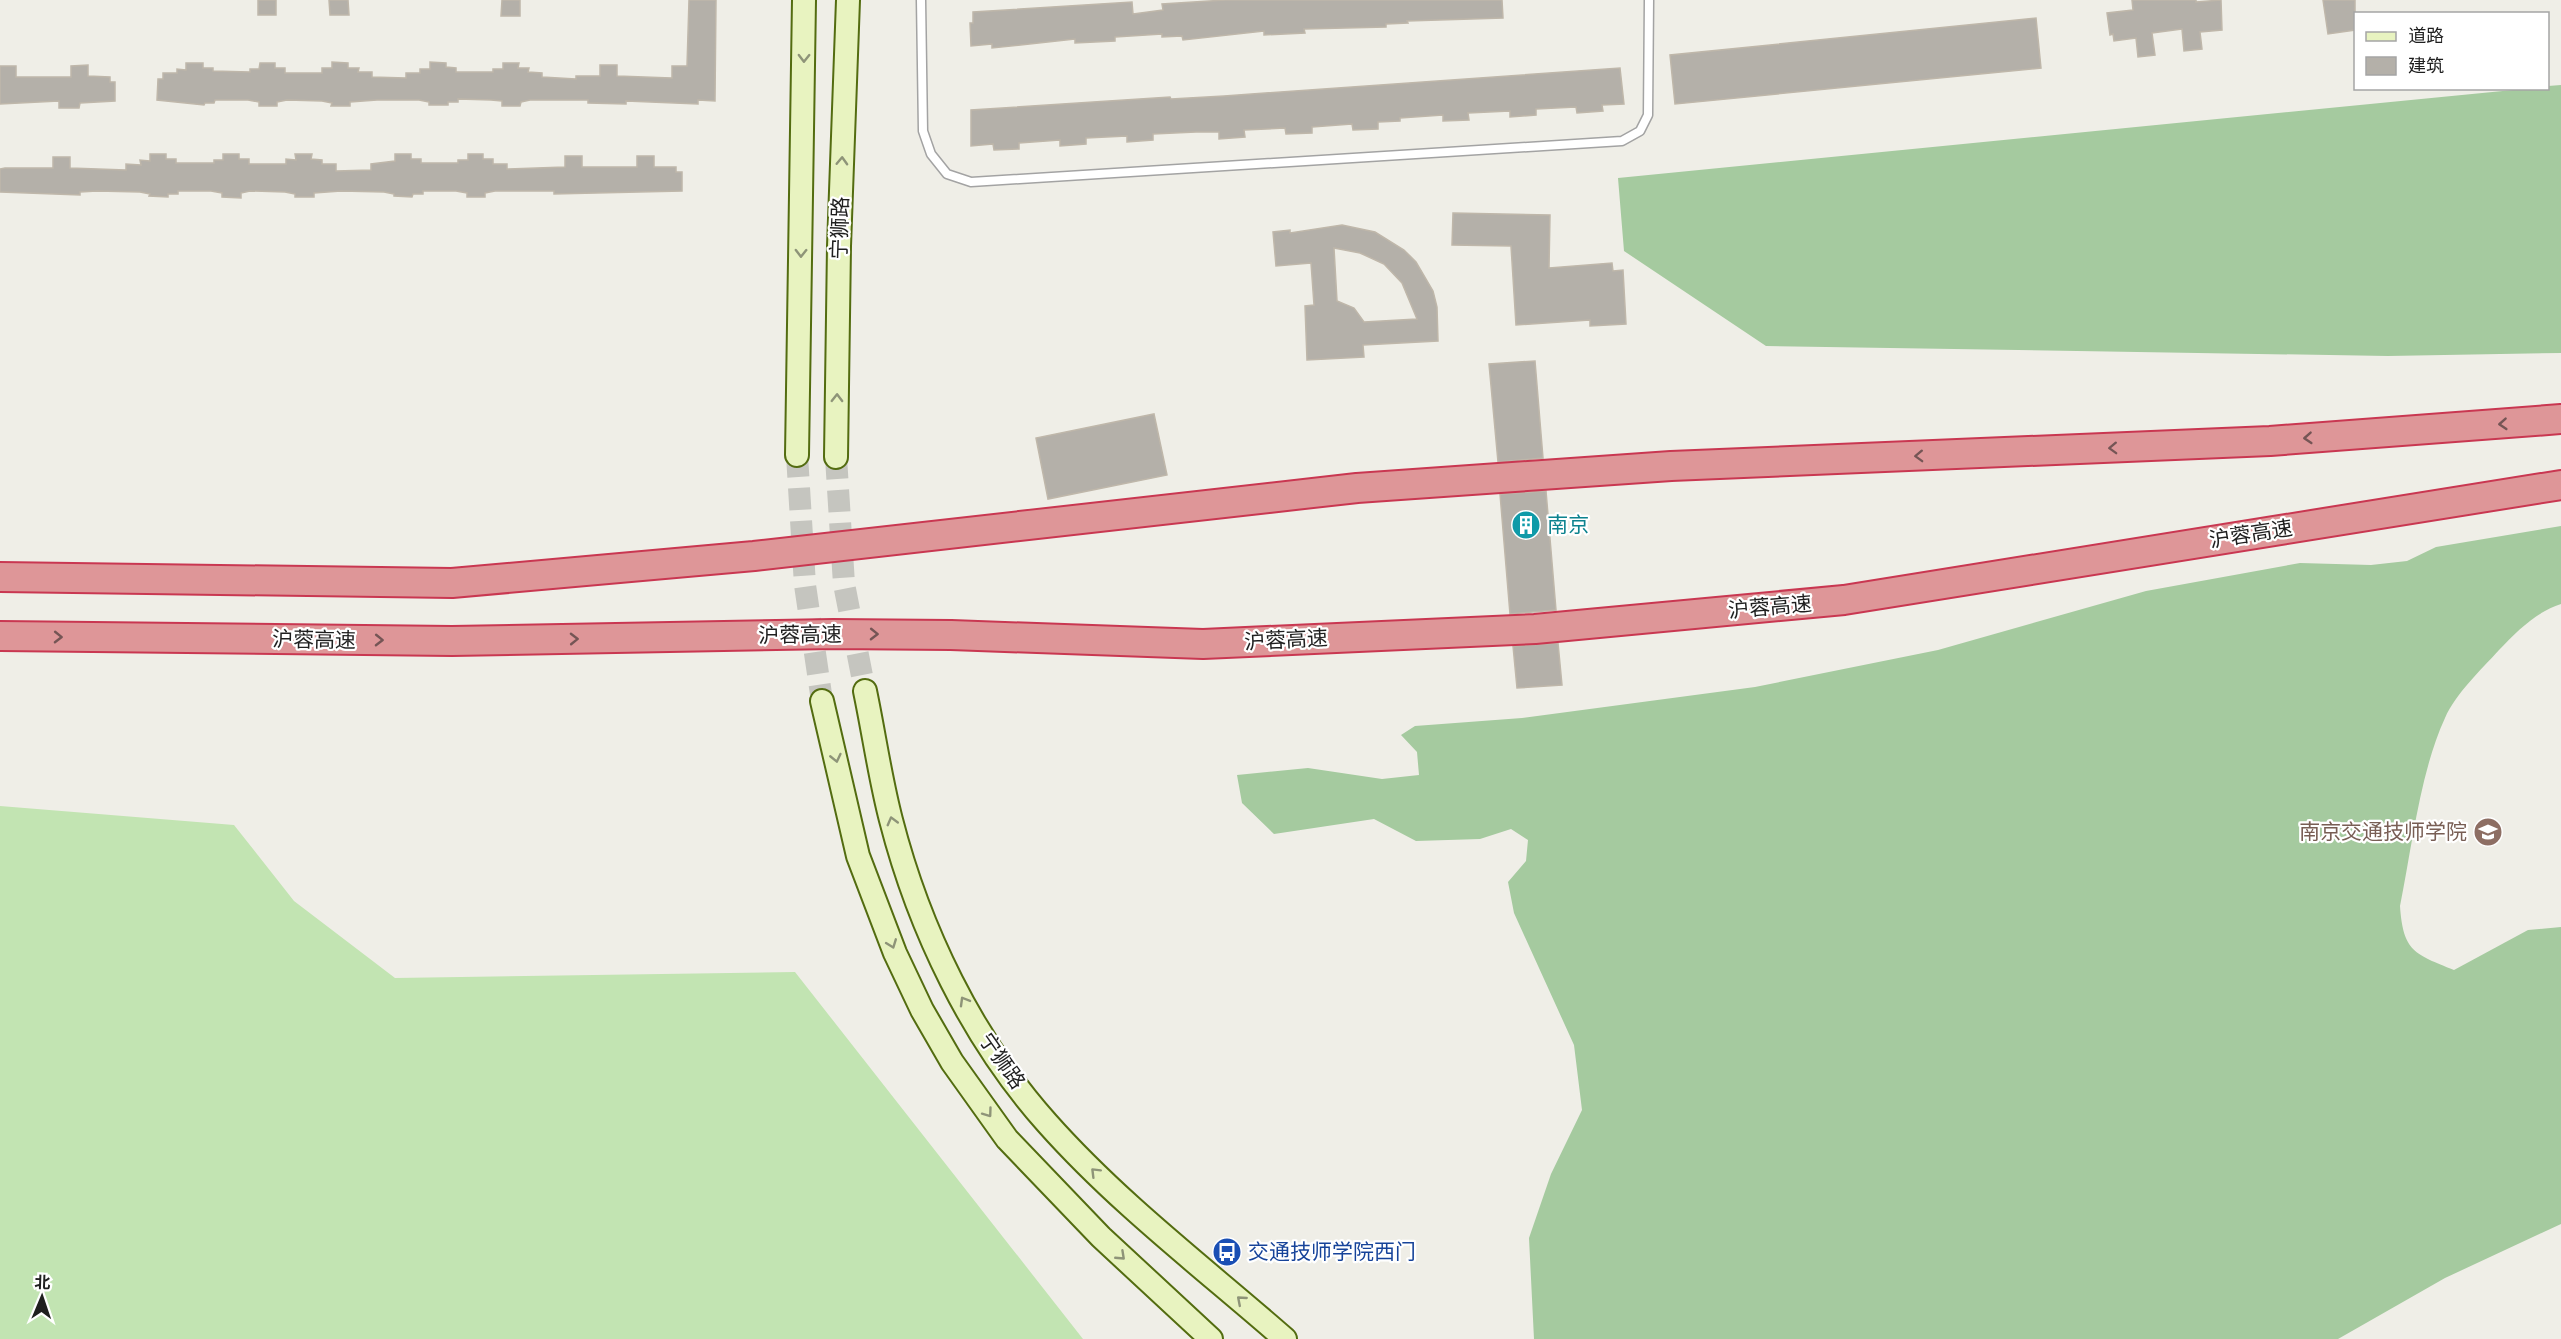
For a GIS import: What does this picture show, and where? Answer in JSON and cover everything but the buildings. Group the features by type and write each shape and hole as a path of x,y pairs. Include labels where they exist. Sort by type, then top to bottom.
{"highway":[{"path":"0,577 452,583 754,556 1357,488 1671,466 2270,441 2561,419"},
{"name":"沪蓉高速","path":"0,636 452,641 844,634 951,635 1203,644 1535,628 1844,600 2561,485"}],"main road":[{"name":"宁狮路","path":"797,455 804,0"},
{"name":"宁狮路","path":"836,457 839,246 848,0"},
{"name":"宁狮路","path":"865,691 891,820 928,932 953,982 993,1052 1046,1123 1111,1188 1285,1339"},
{"name":"宁狮路","path":"822,701 858,855 895,953 922,1010 952,1062 1007,1139 1101,1237 1211,1339"}],"lane":[{"path":"921,0 923,131 931,154 947,174 971,182 1622,141 1640,131 1647,115 1649,0"}],"green space":[{"path":"2561,85 2561,353 2388,356 1766,346 1624,251 1618,178 2513,90 2549,90 2549,86"},
{"path":"2561,526 2561,604 2527,623 2477,674 2450,709 2436,739 2423,786 2400,906 2404,933 2408,942 2421,955 2454,970 2528,930 2561,927 2561,1224 2445,1278 2338,1339 1534,1339 1529,1238 1551,1174 1582,1110 1574,1045 1514,913 1508,882 1526,861 1528,840 1511,829 1480,839 1416,841 1374,819 1274,834 1242,803 1237,775 1308,768 1382,779 1419,775 1417,752 1401,735 1415,726 1522,718 1755,687 1938,650 2146,591 2300,563 2371,565 2407,561 2436,547"},
{"path":"0,806 234,825 294,901 395,978 795,972 1083,1339 0,1339"}],"tunnel":[{"path":"797,455 805,585 822,701"},
{"path":"836,457 844,584 865,691"}],"place":[{"name":"南京","path":"1526,525"},
{"name":"南京交通技师学院","path":"2488,832"},
{"name":"交通技师学院西门","path":"1227,1252"}]}
